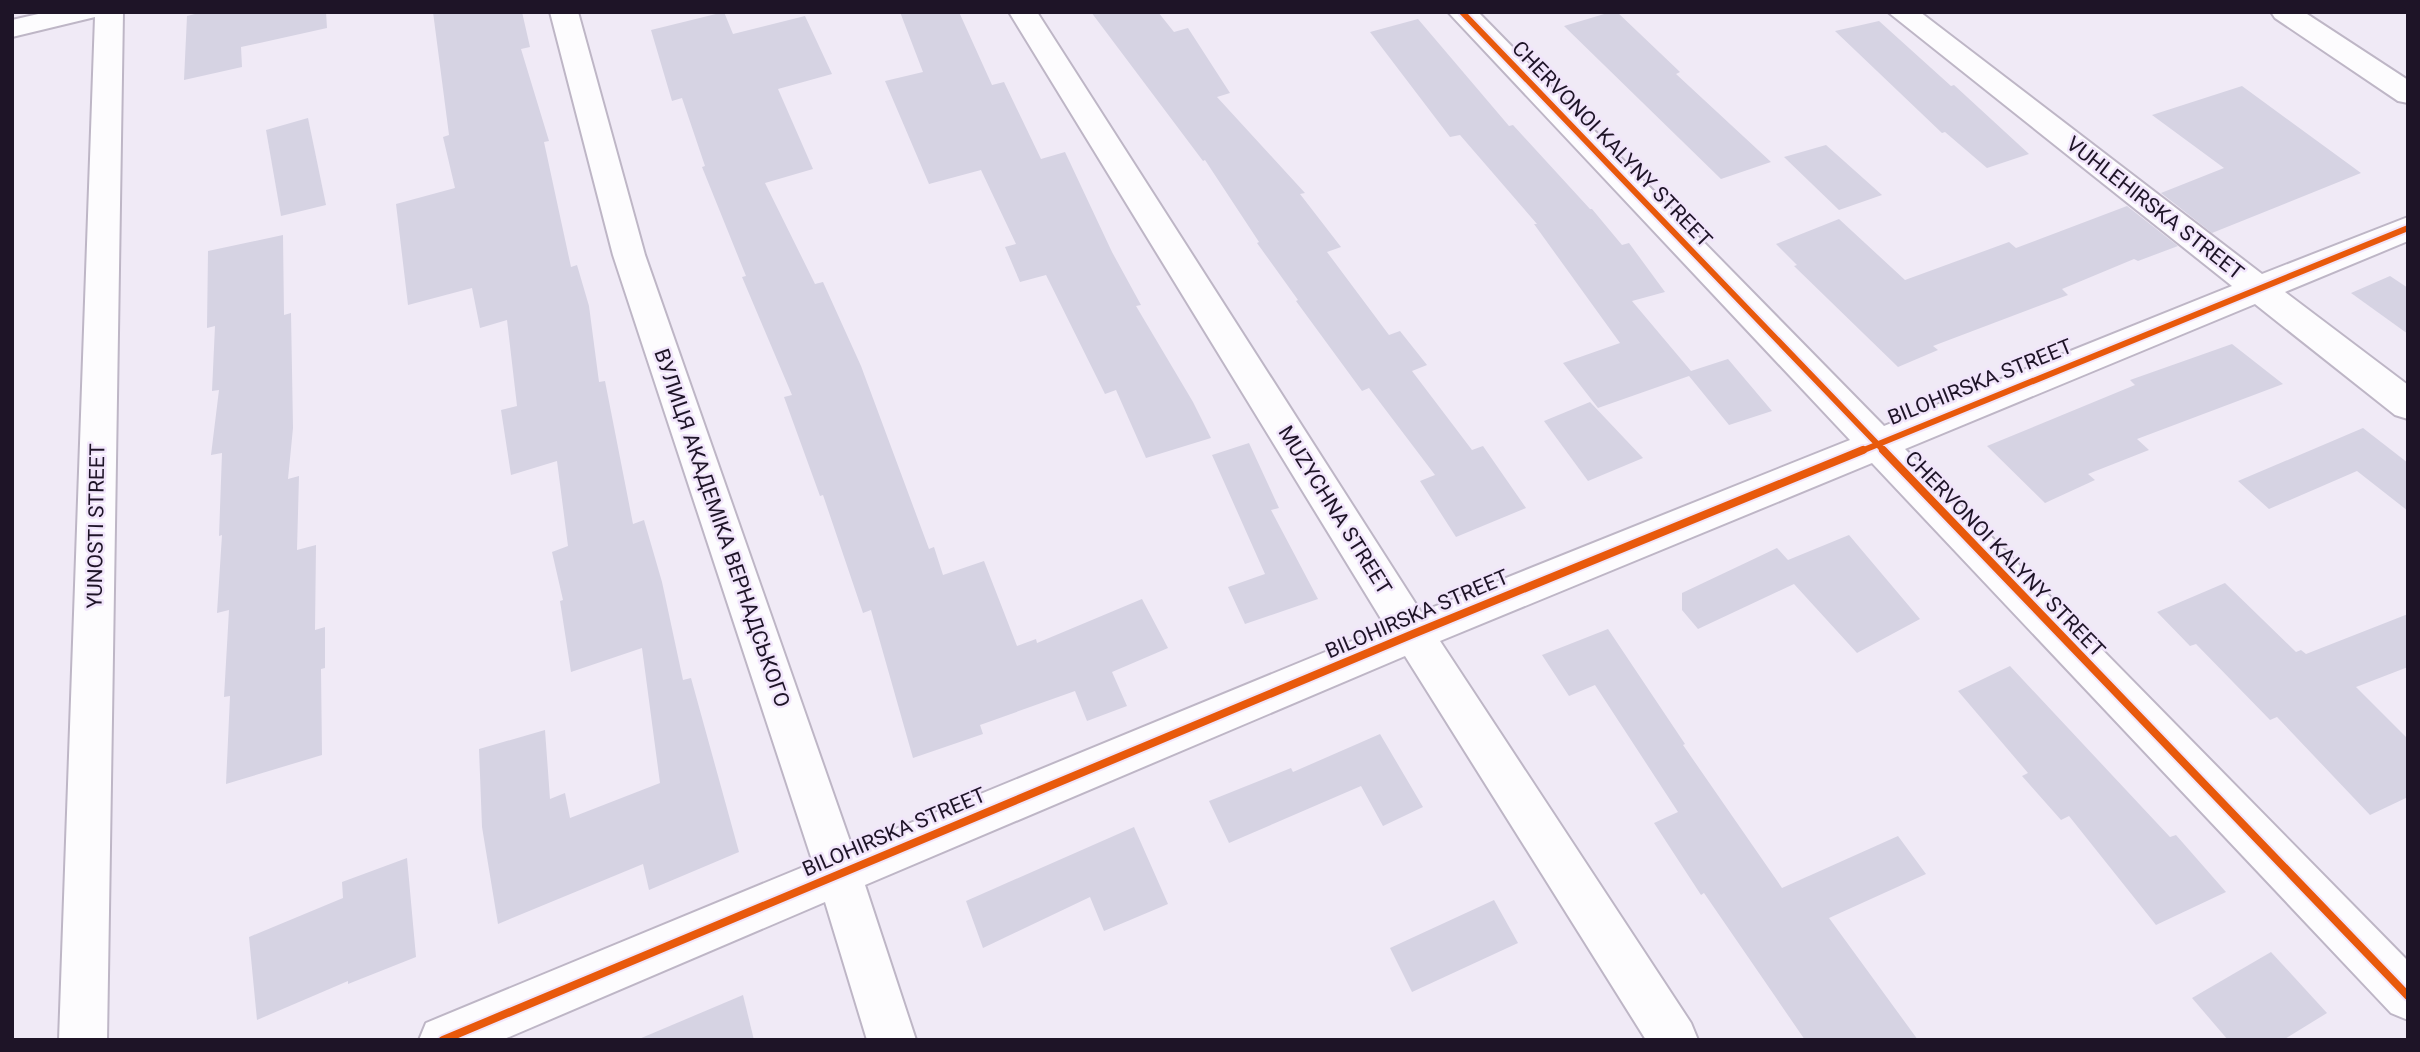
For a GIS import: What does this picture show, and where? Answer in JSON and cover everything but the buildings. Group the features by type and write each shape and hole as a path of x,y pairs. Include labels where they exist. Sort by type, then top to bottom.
{"street":[{"path":"12,29 84,12"},
{"name":"YUNOSTI STREET","path":"83,1040 109,12"},
{"name":"ВУЛИЦЯ АКАДЕМІКА ВЕРНАДСЬКОГО","path":"564,12 629,255 839,874 892,1040"},
{"name":"MUZYCHNA STREET","path":"1023,12 1413,634 1674,1040"},
{"name":"CHERVONOI KALYNY STREET","path":"1462,12 2408,996"},
{"name":"VUHLEHIRSKA STREET","path":"1902,12 2408,405"},
{"path":"2285,12 2408,94"},
{"name":"BILOHIRSKA STREET","path":"443,1040 1413,634 2408,228"}],"cycle path":[{"path":"1462,12 2408,996"},
{"path":"443,1040 1413,634 2408,228"}]}
